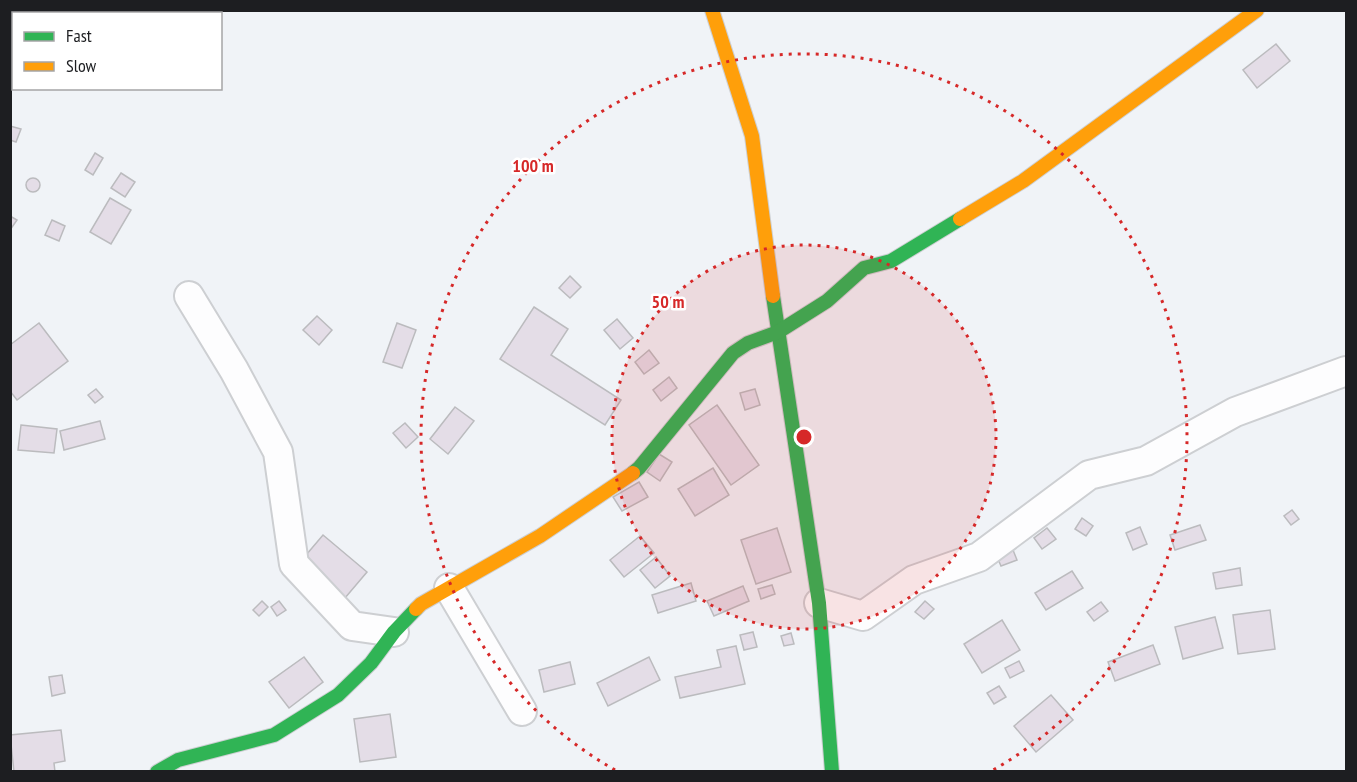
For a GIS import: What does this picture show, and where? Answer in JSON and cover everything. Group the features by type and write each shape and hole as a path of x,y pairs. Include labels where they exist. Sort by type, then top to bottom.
{"street":[{"path":"712,10 752,136 778,332 819,603 832,771"},
{"path":"157,771 178,760 274,735 338,695 371,663 394,632 421,604 540,536 639,468 733,353 748,343 778,332 827,301 864,268 891,261 1023,180 1257,10"},
{"path":"189,296 234,370 278,452 294,564 352,626 394,632"},
{"path":"819,603 862,616 914,580 979,557 1089,475 1146,461 1235,412 1347,371"},
{"path":"449,588 522,711"}],"building":[{"path":"10,37 12,38 12,50 10,53"},
{"path":"1276,44 1290,61 1257,88 1243,70"},
{"path":"10,126 21,129 16,142 10,140"},
{"path":"95,153 103,158 93,175 85,170"},
{"path":"121,173 135,182 125,197 111,188"},
{"path":"33,178 38,180 40,185 38,190 33,192 28,190 26,185 28,180"},
{"path":"110,198 131,210 111,244 90,232"},
{"path":"10,216 17,220 10,230"},
{"path":"52,220 65,226 59,241 45,235"},
{"path":"570,276 581,287 570,298 559,288"},
{"path":"534,307 568,329 551,355 621,400 605,425 500,359"},
{"path":"317,316 332,330 319,345 303,330"},
{"path":"617,319 633,338 620,349 604,330"},
{"path":"39,323 68,361 17,400 10,391 10,345"},
{"path":"397,323 416,330 402,368 383,362"},
{"path":"649,350 659,363 644,374 635,362"},
{"path":"669,377 677,388 661,401 653,390"},
{"path":"96,389 103,397 95,403 88,395"},
{"path":"755,389 760,405 745,410 740,393"},
{"path":"717,405 759,465 731,485 689,425"},
{"path":"455,407 474,421 448,454 430,439"},
{"path":"100,421 105,439 64,450 60,431"},
{"path":"405,423 418,437 406,448 393,433"},
{"path":"21,425 57,429 54,453 18,450"},
{"path":"659,454 672,462 660,481 647,472"},
{"path":"713,468 729,495 695,516 678,489"},
{"path":"639,482 648,497 622,511 613,497"},
{"path":"1292,510 1299,519 1291,525 1284,516"},
{"path":"1082,518 1093,526 1086,536 1075,529"},
{"path":"1200,525 1206,540 1175,550 1170,535"},
{"path":"1140,527 1147,544 1133,550 1126,533"},
{"path":"777,528 791,572 756,584 741,540"},
{"path":"1047,528 1056,539 1042,549 1034,538"},
{"path":"323,535 367,572 345,598 301,561"},
{"path":"640,536 654,553 624,577 610,560"},
{"path":"1013,550 1017,560 1001,566 997,557"},
{"path":"656,557 670,576 655,588 640,570"},
{"path":"1240,568 1242,585 1216,589 1213,573"},
{"path":"1072,571 1083,588 1046,610 1035,593"},
{"path":"691,583 696,601 658,613 652,595"},
{"path":"772,585 775,594 761,599 758,589"},
{"path":"743,586 749,601 714,616 707,601"},
{"path":"262,601 268,607 259,616 253,610"},
{"path":"279,601 286,610 277,616 271,607"},
{"path":"925,601 934,609 924,619 915,612"},
{"path":"1101,602 1108,611 1094,621 1087,612"},
{"path":"1270,610 1275,649 1238,654 1233,615"},
{"path":"1215,617 1223,648 1183,659 1175,627"},
{"path":"1002,620 1020,650 982,673 964,644"},
{"path":"753,632 757,647 744,650 740,635"},
{"path":"791,633 794,644 784,646 781,636"},
{"path":"1153,645 1160,664 1115,681 1108,662"},
{"path":"736,646 745,684 680,698 675,677 721,667 717,650"},
{"path":"304,657 323,682 289,708 269,682"},
{"path":"649,657 660,680 608,706 597,683"},
{"path":"1019,661 1024,671 1010,678 1005,668"},
{"path":"570,662 575,684 544,692 539,670"},
{"path":"62,675 65,693 52,696 49,677"},
{"path":"999,686 1006,697 994,704 987,693"},
{"path":"1051,695 1073,720 1036,752 1014,726"},
{"path":"390,714 396,757 360,762 354,719"},
{"path":"61,730 65,761 54,763 55,772 14,772 10,735"}],"traffic: fast":[{"path":"633,473 733,353 748,343 778,332 827,301 864,268 891,261 960,219"},
{"path":"773,296 819,603 832,772"},
{"path":"157,772 178,760 274,735 338,695 371,663 394,632 416,609"}],"traffic: slow":[{"path":"712,10 752,136 773,296"},
{"path":"960,219 1023,181 1257,10"},
{"path":"416,609 540,536 633,473"}]}
